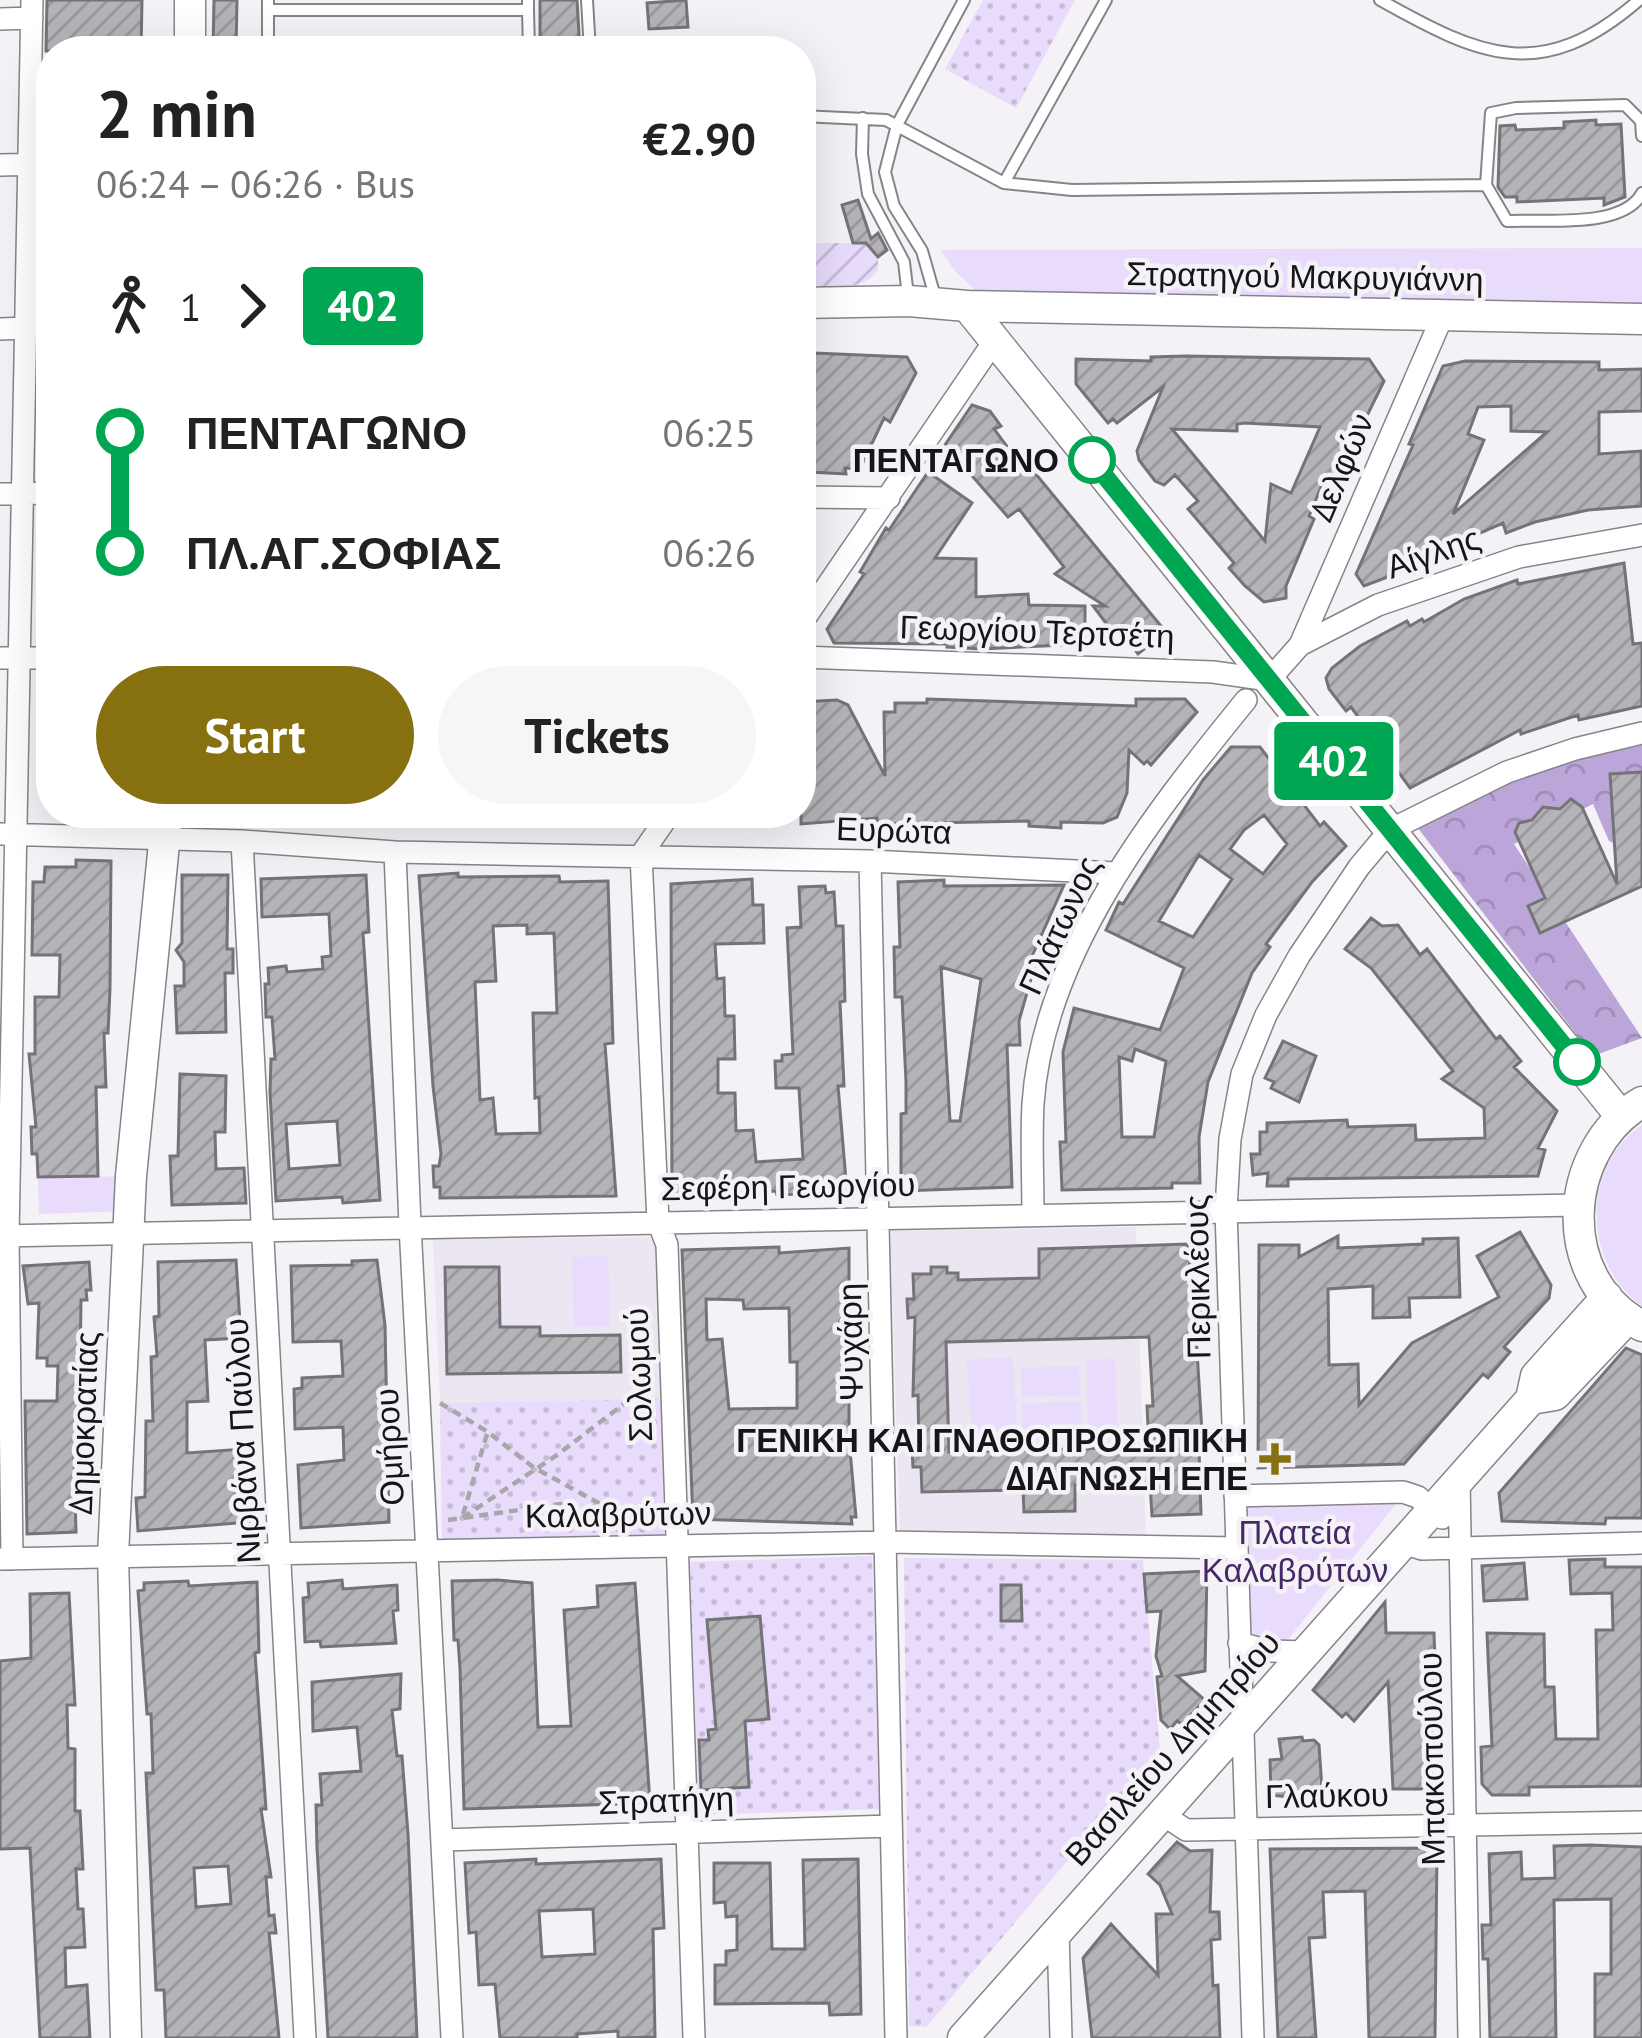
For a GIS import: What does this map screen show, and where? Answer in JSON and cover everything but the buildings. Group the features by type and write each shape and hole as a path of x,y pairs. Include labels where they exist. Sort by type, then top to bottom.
{"street":[{"path":"190,0 190,36"},
{"path":"0,20 32,9 36,86"},
{"path":"0,165 36,164"},
{"path":"6,1559 12,329 36,188"},
{"name":"Στρατηγού Μακρυγιάννη","path":"816,302 1642,319"},
{"path":"938,303 995,340 1257,690 1390,830 1577,1062 1631,1109 1591,1156 1577,1205 1580,1240 1591,1273 1626,1314"},
{"name":"Δελφών","path":"1300,645 1443,315"},
{"path":"816,603 995,340"},
{"path":"816,497 889,498"},
{"name":"Αίγλης","path":"1257,690 1300,645 1378,605 1519,557 1642,536"},
{"name":"Γεωργίου Τερτσέτη","path":"816,658 1213,672 1257,690"},
{"name":"Πλάτωνος","path":"1033,1215 1033,1101 1056,994 1117,874 1173,790 1257,690"},
{"name":"Περικλέους","path":"1253,2038 1226,1210 1230,1139 1242,1074 1266,1015 1299,956 1390,830 1507,772 1642,733"},
{"name":"Ευρώτα","path":"9,835 131,828"},
{"name":"Δημοκρατίας","path":"126,2038 113,1556 128,1234 166,828"},
{"name":"Ευρώτα","path":"176,828 242,841 395,853 870,861 1117,874"},
{"path":"641,855 660,828"},
{"name":"Νιρβάνα Παύλου","path":"242,841 305,2038"},
{"name":"Ομήρου","path":"395,853 452,2038"},
{"name":"Σολωμού","path":"641,855 658,1221 667,1245 694,2038"},
{"name":"Ψυχάρη","path":"870,861 896,2038"},
{"path":"1577,1062 1608,1080 1642,1088"},
{"name":"Σεφέρη Γεωργίου","path":"4,1236 1577,1205"},
{"name":"Βασιλείου Δημητρίου","path":"963,2038 1531,1399 1536,1376 1626,1314"},
{"name":"Μπακοπούλου","path":"1460,1479 1468,2038"},
{"path":"1235,1496 1403,1492 1433,1509 1453,1529 1460,1549"},
{"name":"Καλαβρύτων","path":"6,1559 887,1542 1237,1548"},
{"path":"1403,1543 1421,1549 1642,1543"},
{"path":"1239,1642 1270,1651 1306,1652"},
{"name":"Γλαύκου","path":"1162,1814 1186,1830 1642,1822"},
{"name":"Στρατήγη","path":"442,1840 891,1826"},
{"path":"1058,1930 1061,2038"}],"lane":[{"path":"587,0 589,36"},
{"path":"938,303 922,251 888,190 887,154 897,125 964,0"},
{"path":"1004,183 1106,0"},
{"path":"1380,0 1444,36 1509,55 1572,43 1639,0"},
{"path":"268,36 268,5 528,5 529,36"},
{"path":"1642,136 1641,121 1625,105 1491,113 1486,185 1507,221 1617,216 1635,207 1642,193"},
{"path":"816,116 897,125 1004,183 1072,190 1486,185"},
{"path":"863,118 868,194 904,262 938,303"}],"path":[{"path":"462,1518 629,1400 661,1399"},
{"path":"440,1403 533,1467 613,1511 646,1547"},
{"path":"462,1518 488,1432"},
{"path":"442,1521 561,1504 613,1511"}],"shaded area":[{"path":"1136,1227 1146,1537 900,1534 890,1231"},
{"path":"655,1237 661,1399 440,1403 433,1239"}],"green space":[{"path":"983,0 1075,0 1016,108 945,69"},
{"path":"816,243 866,243 878,257 878,270 864,282 816,286"},
{"path":"1642,248 1642,312 978,293 941,250"},
{"path":"1642,741 1642,856 1609,841 1593,804 1514,844 1642,1038 1593,1056 1414,823 1514,776"},
{"path":"1642,1125 1642,1306 1608,1266 1597,1216 1608,1165"},
{"path":"131,1176 129,1211 39,1214 38,1178"},
{"path":"608,1256 610,1326 574,1327 572,1257"},
{"path":"1013,1357 1017,1437 972,1440 967,1360"},
{"path":"1115,1359 1118,1438 1089,1439 1086,1360"},
{"path":"1079,1366 1080,1395 1022,1397 1021,1368"},
{"path":"661,1399 664,1541 442,1544 440,1403"},
{"path":"1081,1401 1082,1430 1022,1433 1022,1404"},
{"name":"Πλατεία Καλαβρύτων","path":"1399,1500 1283,1646 1249,1638 1244,1501"},
{"path":"872,1556 881,1809 699,1815 690,1562"},
{"path":"904,1558 1143,1560 1160,1752 926,2027 909,2026"}],"bus line":[{"name":"402","path":"1092,460 1577,1062"}],"place":[{"name":"ΠΕΝΤΑΓΩΝΟ","path":"1092,460"},
{"name":"ΓΕΝΙΚΗ ΚΑΙ ΓΝΑΘΟΠΡΟΣΩΠΙΚΗ ΔΙΑΓΝΩΣΗ ΕΠΕ","path":"1275,1459"}]}
